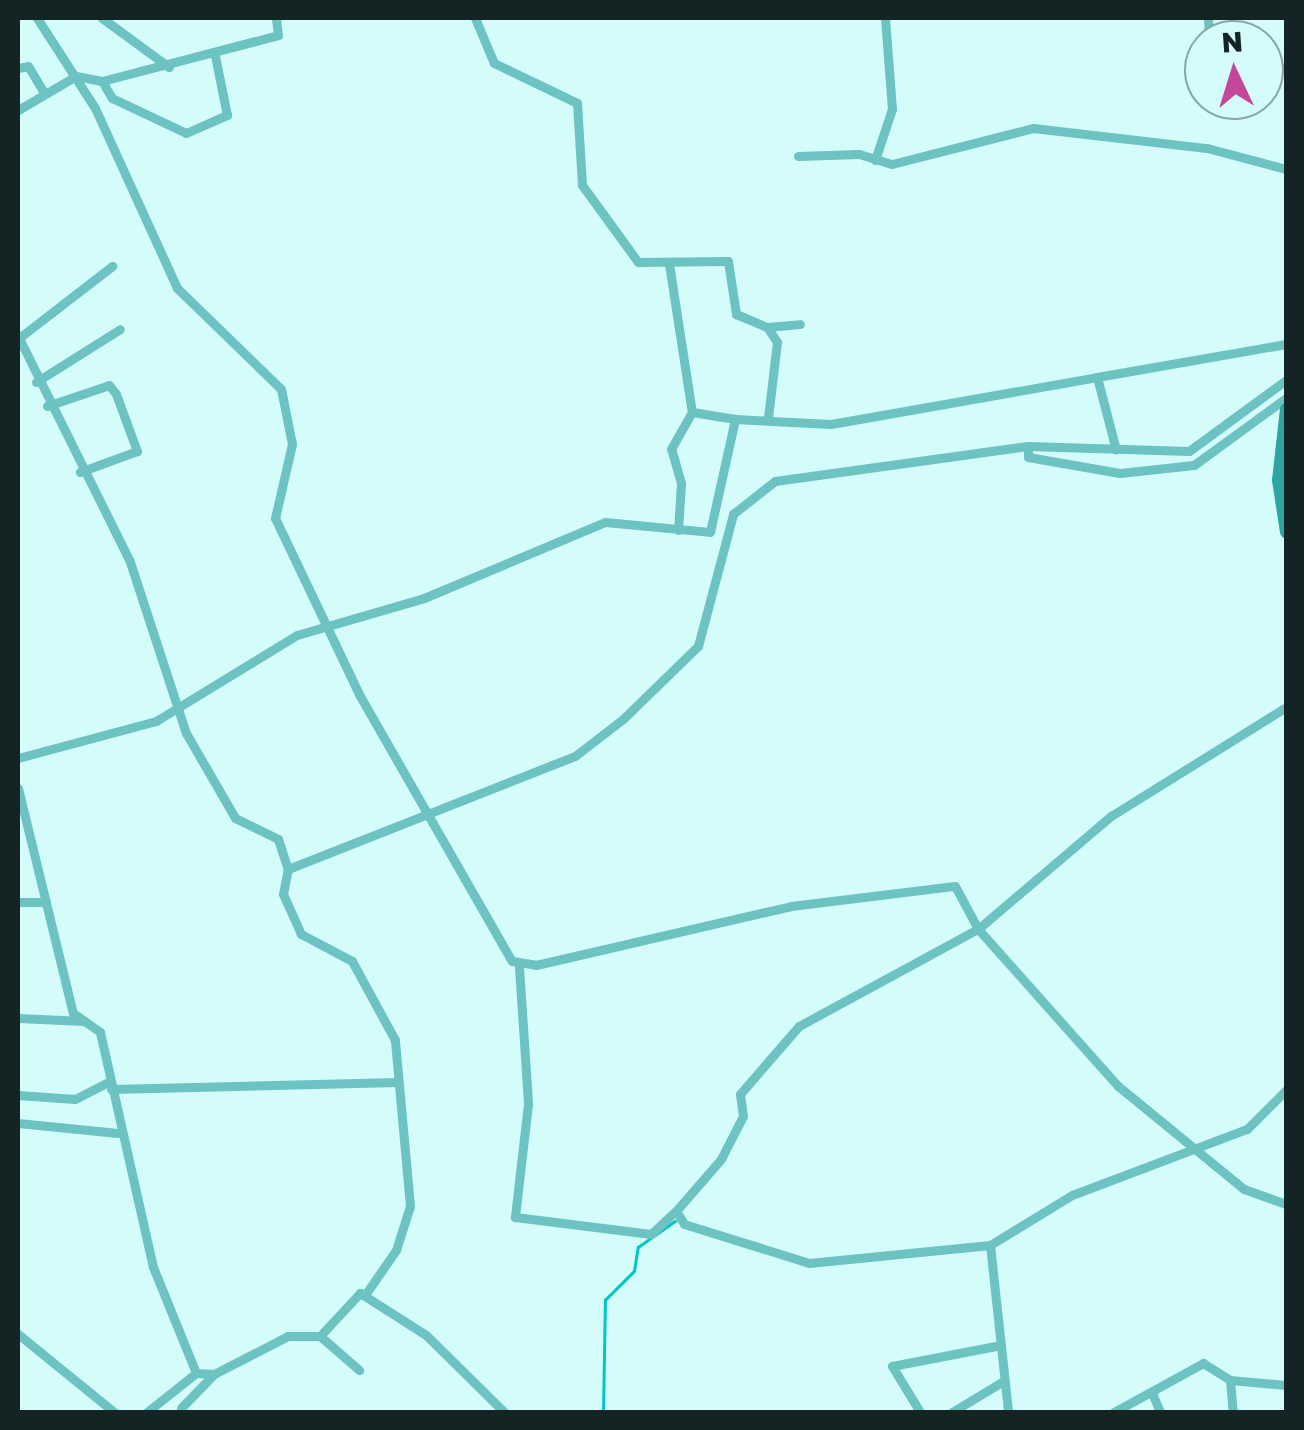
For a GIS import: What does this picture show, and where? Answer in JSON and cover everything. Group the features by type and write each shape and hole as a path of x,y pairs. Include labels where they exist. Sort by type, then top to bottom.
{"main road":[{"path":"1286,409 1278,480 1286,532"}],"street":[{"path":"37,18 76,76 177,288 281,389 292,444 274,518 325,627 519,967 528,1104 515,1216 651,1234 721,1159 743,1116 740,1094 799,1026 978,929 1111,816 1286,708"},
{"path":"102,18 169,67"},
{"path":"18,110 43,90 76,76 102,81 215,56 278,35 276,18"},
{"path":"475,18 494,63 578,103 576,164 590,200 644,266 725,258 736,314 767,327 800,324"},
{"path":"875,160 892,109 885,18"},
{"path":"102,81 112,98 186,133 226,115 215,56"},
{"path":"18,68 28,66 43,90"},
{"path":"798,156 929,159 1033,128 1207,148 1286,169"},
{"path":"669,264 692,412 671,450 681,483 678,530"},
{"path":"112,266 18,337 46,406 130,562 176,712 234,818 278,839 288,869 284,894 302,934 352,961 387,1011 410,1206 396,1250 365,1295 346,1299 320,1336"},
{"path":"767,327 777,342 768,418"},
{"path":"36,382 120,329"},
{"path":"692,412 735,419 831,424 1286,344"},
{"path":"1096,377 1116,450"},
{"path":"288,869 575,756 688,658 706,631 733,514 775,481 1028,446 1198,448 1286,380"},
{"path":"46,406 109,385 116,394 137,451 80,472"},
{"path":"1028,446 1028,457 1120,473 1199,464 1286,398"},
{"path":"710,532 735,419"},
{"path":"18,758 89,746 176,712 325,627 424,598 604,522 727,533"},
{"path":"18,788 73,1014 100,1032 118,1133 174,1333 196,1373"},
{"path":"519,967 791,906 954,886 978,929 1118,1086 1262,1200 1286,1204"},
{"path":"18,902 46,902"},
{"path":"18,1018 84,1021"},
{"path":"18,1095 75,1099 111,1085 398,1082"},
{"path":"676,1211 684,1224 809,1263 990,1245 1035,1212 1248,1129 1286,1090"},
{"path":"18,1122 118,1133"},
{"path":"990,1245 1008,1412"},
{"path":"365,1295 426,1335 504,1412"},
{"path":"18,1334 114,1412"},
{"path":"181,1408 214,1374 270,1342 320,1336 359,1370"},
{"path":"920,1412 892,1366 1001,1344"},
{"path":"1114,1412 1204,1363 1230,1380 1286,1386"},
{"path":"147,1412 196,1373 214,1374"},
{"path":"1230,1380 1233,1412"},
{"path":"952,1412 1002,1382"},
{"path":"1152,1393 1160,1412"}],"waterway":[{"path":"603,1412 605,1300 634,1271 638,1247 675,1221"}]}
